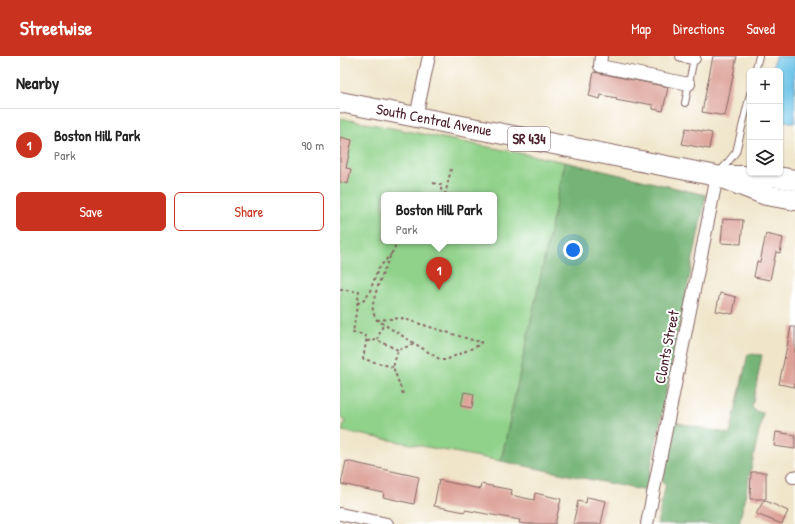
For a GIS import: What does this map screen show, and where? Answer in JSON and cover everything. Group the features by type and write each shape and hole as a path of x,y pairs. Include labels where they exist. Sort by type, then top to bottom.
{"main road":[{"name":"South Central Avenue","path":"340,102 717,176 766,195 795,200"},
{"name":"South Central Avenue","path":"717,176 772,176 795,180"}],"street":[{"path":"416,117 429,56"},
{"path":"601,56 600,66 689,84"},
{"name":"Clonts Street","path":"647,524 717,176"},
{"path":"340,514 387,524"}],"lane":[{"path":"756,68 759,56"},
{"path":"685,103 689,84 690,57"},
{"path":"717,176 736,152 748,104"}],"path":[{"path":"445,192 451,169"},
{"path":"433,183 442,185 443,192"},
{"path":"377,320 401,318 482,342 477,346 446,360 442,360 377,320 373,307 396,244"},
{"path":"357,303 362,302 366,298 378,269 392,253"},
{"path":"340,290 359,292 353,333 366,336 367,340 363,359 393,367"},
{"path":"377,340 383,324"},
{"path":"367,340 377,340 398,350 414,344"},
{"path":"398,350 393,367 403,394"}],"green space":[{"path":"340,118 565,162 501,461 342,431 345,420 340,418"},
{"path":"565,162 706,195 646,491 501,461"},
{"path":"748,354 762,355 752,407 755,411 763,413 739,524 657,524 666,484 662,483 674,422 730,434"}],"water":[{"path":"775,56 795,56 795,123 783,121 783,68 773,68"}],"building":[{"path":"713,56 737,56 725,116 702,112"},
{"path":"594,72 668,87 663,111 653,109 653,105 616,100 617,98 601,95 600,99 589,96"},
{"path":"686,128 712,133 709,149 682,144"},
{"path":"340,137 352,140 346,168 351,169 348,184 340,182"},
{"path":"723,219 743,220 741,244 721,243"},
{"path":"766,234 783,238 780,253 776,252 770,280 754,277 757,261 760,262"},
{"path":"720,293 736,297 733,314 716,311"},
{"path":"791,327 795,327 795,387 779,384"},
{"path":"464,392 474,394 472,408 461,406"},
{"path":"776,432 795,435 795,449 774,446"},
{"path":"346,461 419,477 414,504 383,497 384,493 341,484"},
{"path":"751,472 766,472 766,499 750,499"},
{"path":"439,480 480,489 481,484 512,490 511,495 534,500 535,493 561,499 555,524 524,524 519,523 520,520 434,506"},
{"path":"587,497 606,501 601,524 573,524 578,501 586,503"},
{"path":"764,500 788,511 782,524 756,514"}],"place":[{"name":"Boston Hill Park","path":"439,290"}]}
